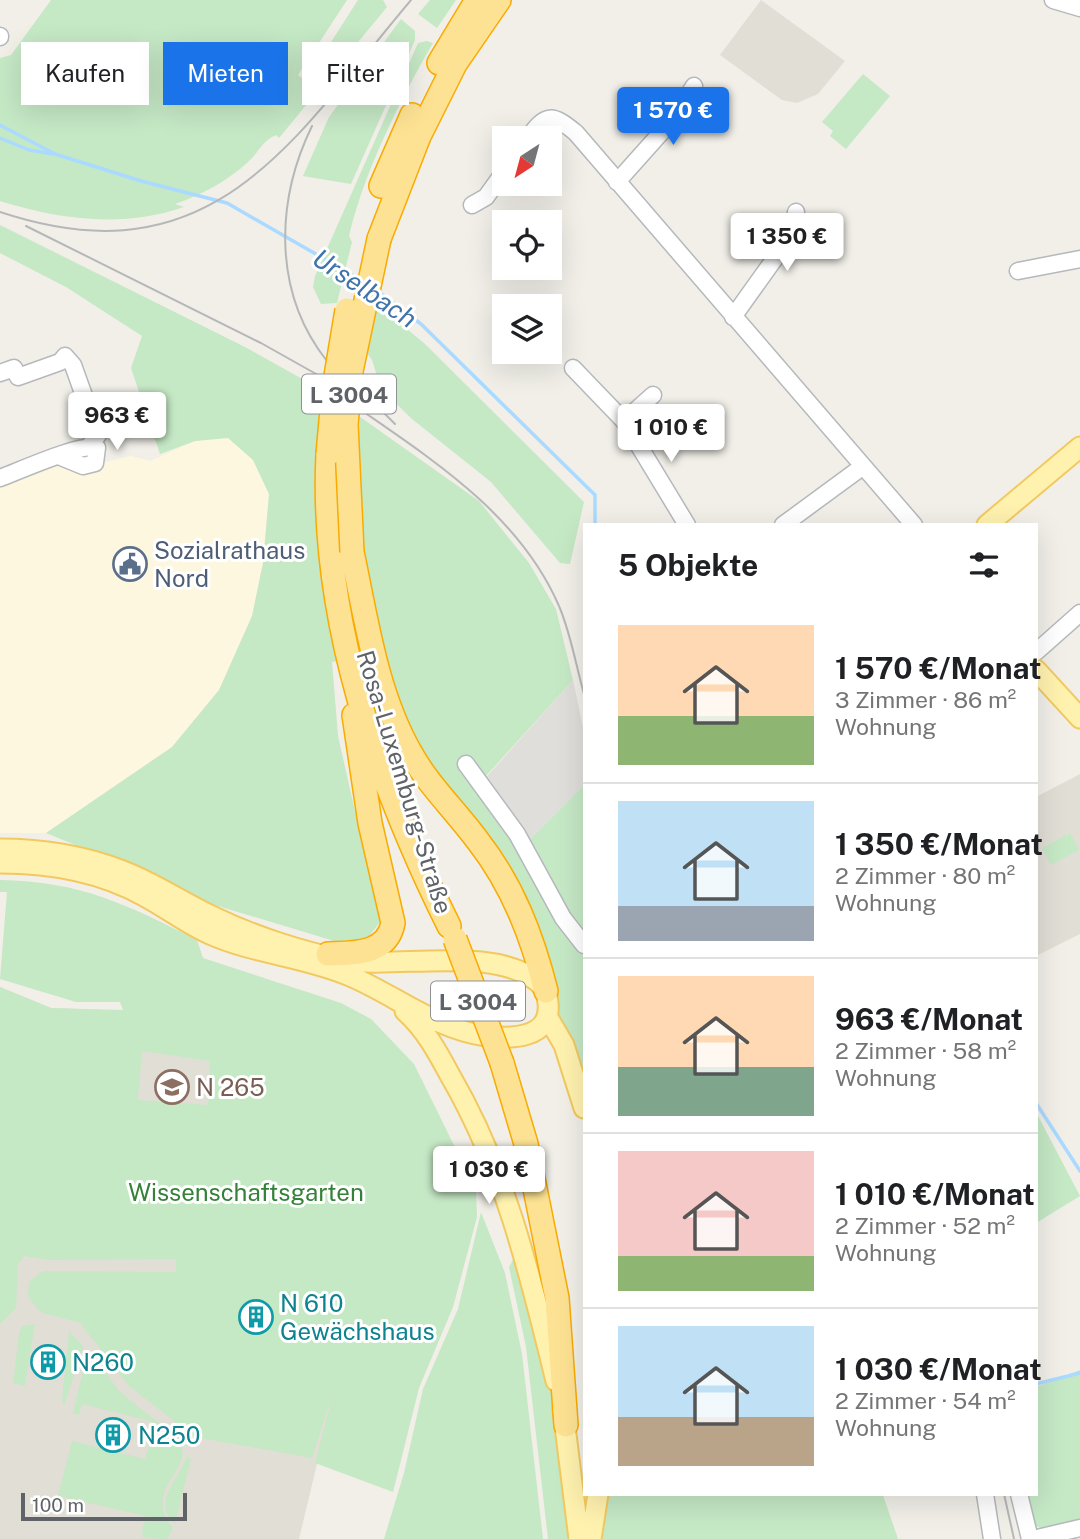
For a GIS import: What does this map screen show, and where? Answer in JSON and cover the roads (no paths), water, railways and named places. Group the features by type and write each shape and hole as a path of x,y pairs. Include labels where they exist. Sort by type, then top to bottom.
{"highway":[{"name":"Rosa-Luxemburg-Straße","path":"478,0 435,69 397,147 338,351 328,466 332,564 359,646 397,809 416,860 452,933 502,1063 526,1144 557,1298 566,1425"},
{"name":"Rosa-Luxemburg-Straße","path":"359,646 346,424 351,371 372,237 449,76 499,0"},
{"path":"328,954 357,953 375,948 391,934 393,923 370,823 359,646"},
{"path":"359,646 388,701 409,751 504,879 525,921 546,991"}],"main road":[{"path":"989,523 1080,447"},
{"path":"1038,672 1080,718"},
{"path":"0,849 93,860 125,872 241,929 328,954 365,962 426,959 480,963 531,978 546,991 547,1016 564,1045 583,1105"},
{"path":"0,863 39,865 85,873 114,882 141,894 212,935 348,975 452,1028 475,1035 524,1037 539,1028 547,1016"},
{"path":"386,994 419,1024 433,1045 471,1112 504,1189 523,1246 566,1425"},
{"name":"Rosa-Luxemburg-Straße","path":"566,1425 579,1539"},
{"path":"591,1539 598,1496"}],"street":[{"path":"1053,0 1080,8"},
{"path":"617,182 675,117 694,86"},
{"path":"537,126 541,120 560,120 576,133 912,523"},
{"path":"472,205 486,197 492,189"},
{"path":"733,317 793,233 796,212"},
{"path":"1018,271 1080,259"},
{"path":"0,373 15,368 18,377 60,362 65,356 73,365 98,435 90,445 97,448 95,463 83,466 61,457 0,478"},
{"path":"573,368 624,421 686,523"},
{"path":"624,421 653,395"},
{"path":"786,523 862,467"},
{"path":"1038,650 1080,614"},
{"path":"466,764 517,834 563,918 583,944"},
{"path":"985,1496 992,1539"},
{"path":"1020,1496 1032,1539 1080,1528"}],"waterway":[{"name":"Urselbach","path":"0,125 55,154 141,181 227,203 361,280"},
{"name":"Urselbach","path":"0,138 29,150 53,154"},
{"name":"Urselbach","path":"376,290 421,324 595,495 595,523"},
{"name":"Urselbach","path":"1038,1106 1080,1171"},
{"name":"Urselbach","path":"1038,1384 1080,1373"}],"tram line":[{"path":"0,212 74,229 137,229 192,213 241,186 285,148 327,103 411,0"},
{"path":"312,126 291,185 285,246 289,277 297,306 309,334 327,361"},
{"path":"26,226 261,343 325,379"},
{"path":"360,389 395,424"},
{"path":"358,408 446,471 499,518 522,545 559,606 583,690"},
{"path":"1004,1496 1014,1539"}],"place":[{"name":"Sozialrathaus Nord","path":"130,564"},
{"name":"N 265","path":"172,1087"},
{"name":"N 610 Gewächshaus","path":"256,1317"},
{"name":"N260","path":"48,1362"},
{"name":"N250","path":"113,1435"}],"park label":[{"name":"Wissenschaftsgarten","path":"246,1192"}]}
